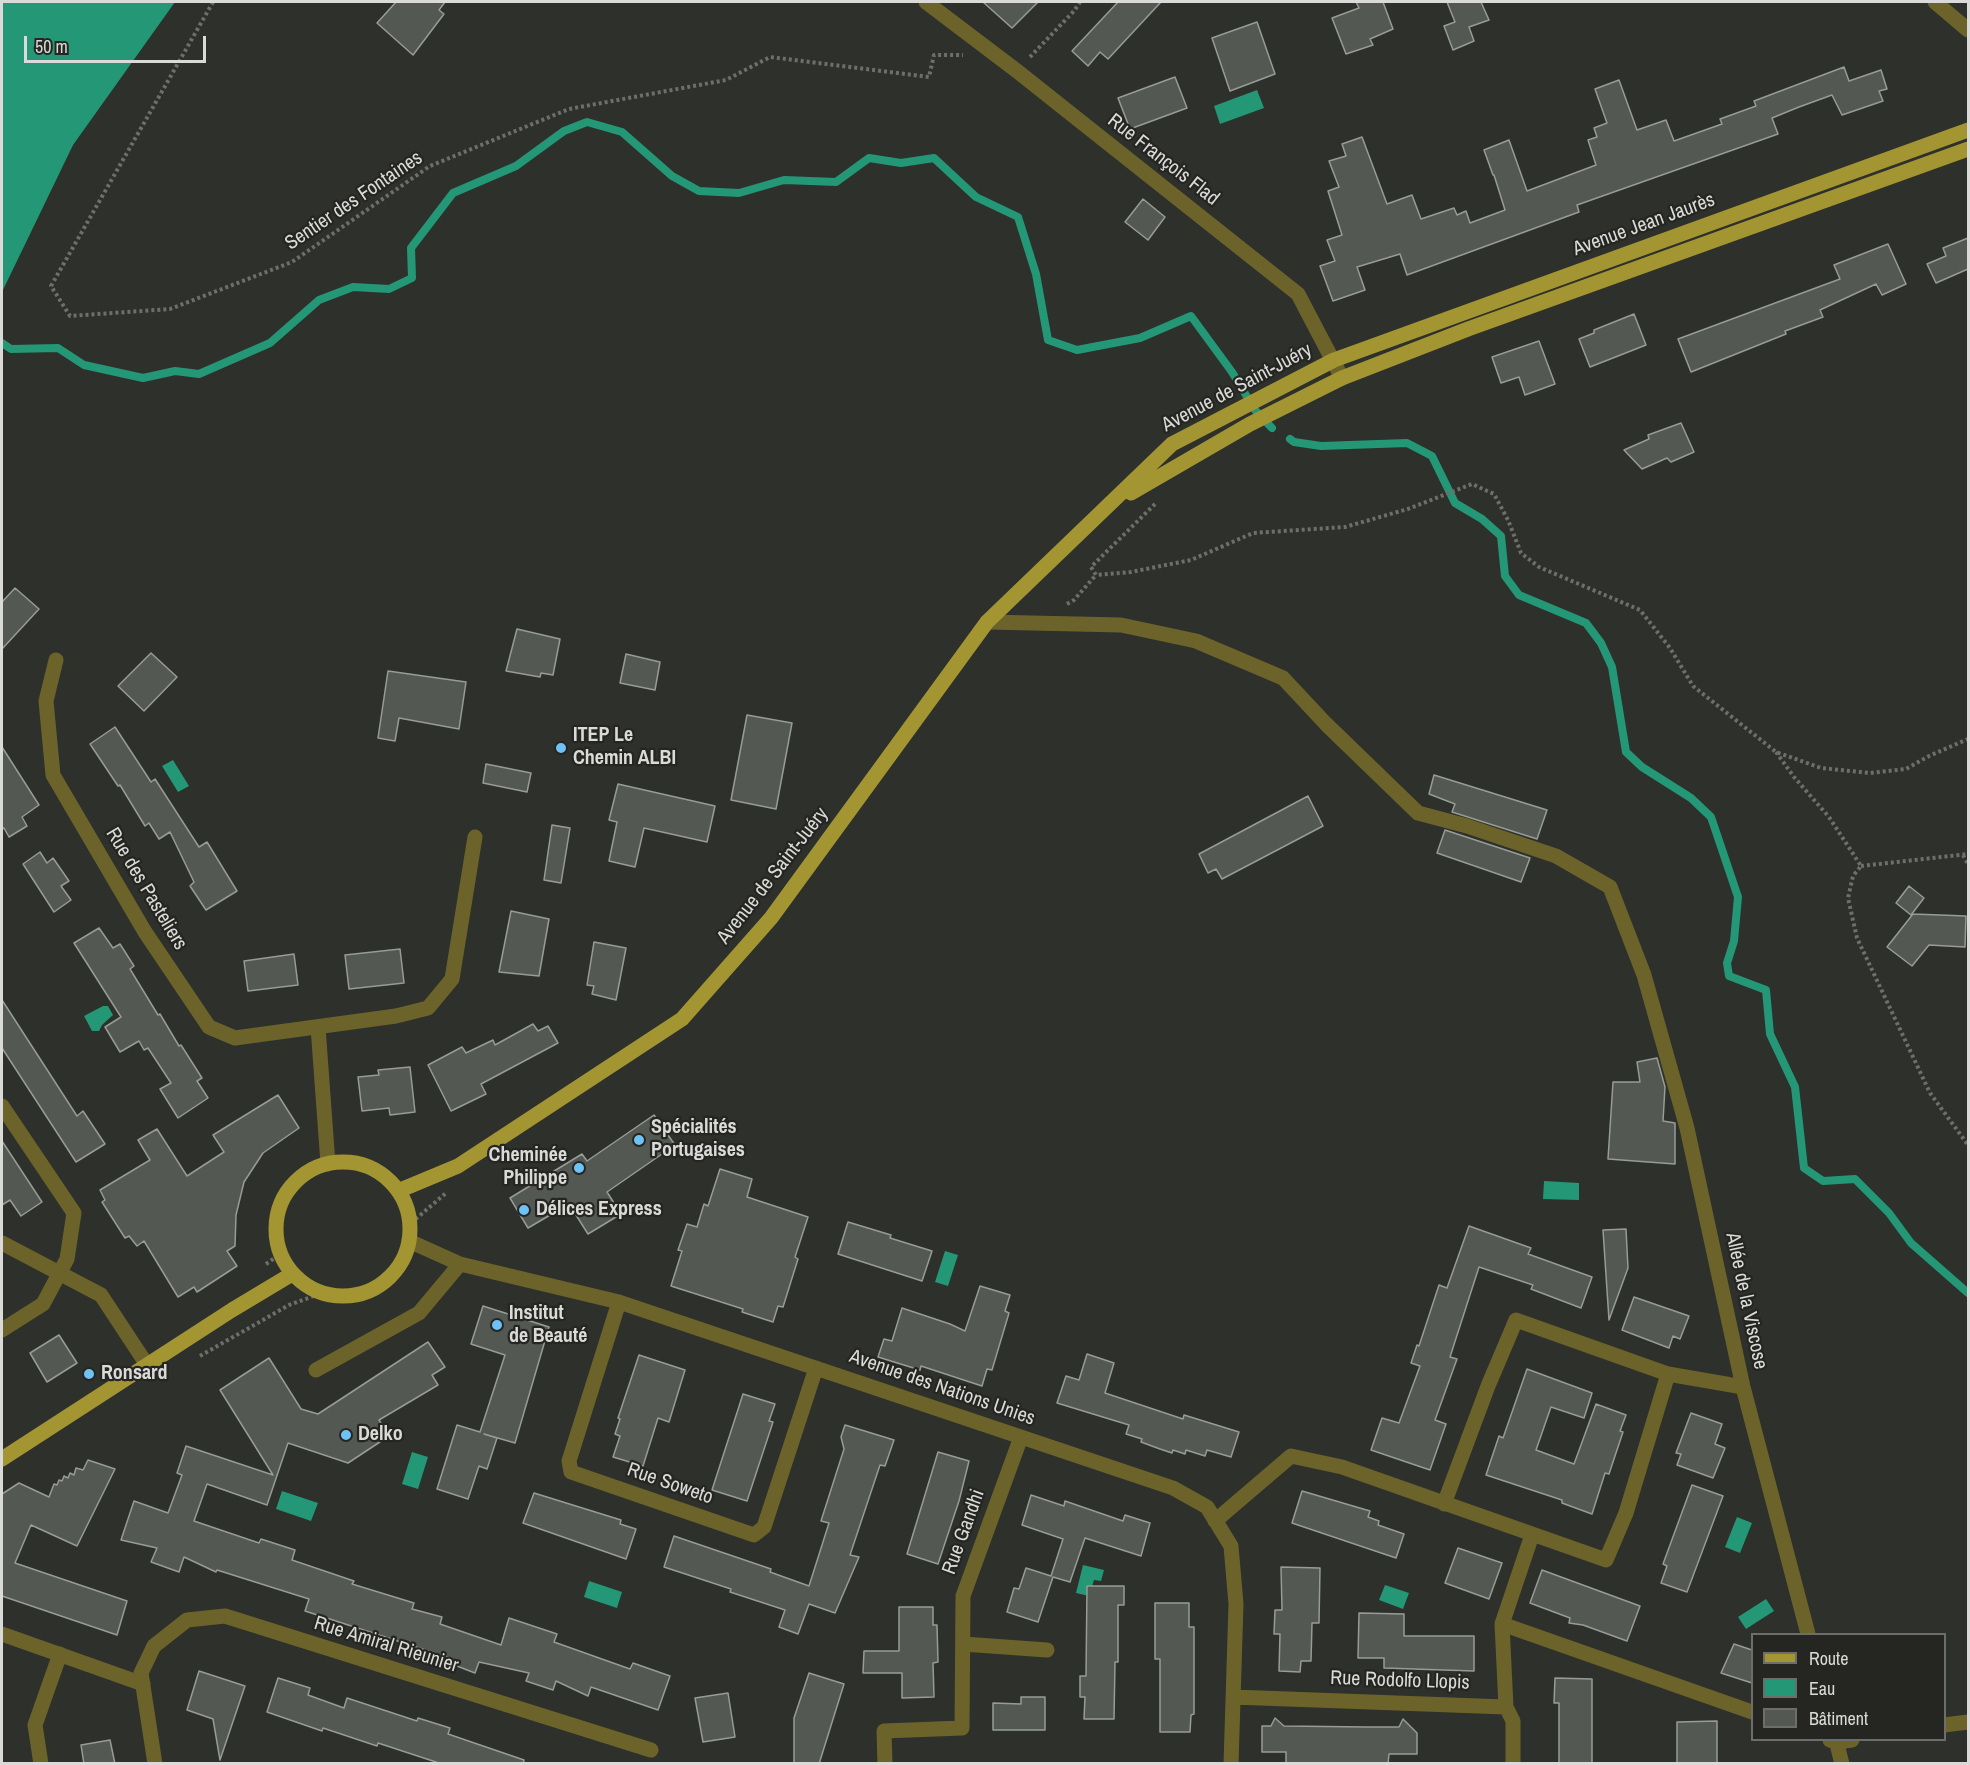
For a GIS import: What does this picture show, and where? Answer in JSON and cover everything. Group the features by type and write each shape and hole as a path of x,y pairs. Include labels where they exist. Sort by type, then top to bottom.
{"main road":[{"name":"Avenue Jean Jaurès","path":"1334,360 1968,130"},
{"name":"Avenue Jean Jaurès","path":"1342,378 1468,329 1968,149"},
{"name":"Avenue de Saint-Juéry","path":"398,1191 458,1166 682,1019 771,918 987,622 1172,444 1334,360"},
{"name":"Avenue de Saint-Juéry","path":"1110,505 1250,424 1342,378"},
{"path":"348,1162 367,1166 384,1176 398,1191 406,1206 410,1223 409,1241 402,1262 389,1278 371,1291 350,1296 329,1295 309,1288 292,1274 280,1254 275,1232 278,1208 289,1188 306,1172 328,1164 348,1162"},
{"path":"2,1459 292,1274"}],"street":[{"name":"Rue François Flad","path":"926,2 1017,71 1298,294 1342,378"},
{"path":"1935,2 1968,30"},
{"name":"Allée de la Viscose","path":"987,622 1121,625 1196,641 1283,678 1326,724 1418,813 1467,826 1556,856 1610,887 1644,975 1687,1128 1743,1387 1807,1633"},
{"name":"Rue des Pasteliers","path":"56,660 46,701 53,775 145,932 209,1027 235,1038 396,1016 428,1008 452,979 476,837"},
{"path":"318,1027 328,1164"},
{"path":"2,1106 74,1213 68,1259 43,1304 2,1329"},
{"name":"Avenue des Nations Unies","path":"409,1241 460,1263 619,1302 1173,1488 1207,1507 1231,1546 1236,1604 1231,1764"},
{"path":"2,1243 100,1295 147,1365"},
{"path":"316,1370 419,1313 460,1263"},
{"name":"Rue Soweto","path":"619,1302 569,1461 571,1472 754,1536 764,1527 816,1368"},
{"path":"1444,1503 1488,1386 1516,1320 1668,1374 1743,1387"},
{"path":"1215,1521 1291,1456 1342,1467 1606,1560 1626,1513 1668,1374"},
{"name":"Rue Gandhi","path":"885,1764 884,1731 962,1728 963,1596 1021,1437"},
{"path":"1513,1764 1513,1721 1506,1707 1502,1624 1532,1535"},
{"name":"Rue Amiral Rieunier","path":"154,1764 141,1673 154,1646 186,1620 225,1616 651,1750"},
{"path":"1502,1624 1751,1712"},
{"path":"2,1634 143,1684"},
{"path":"963,1644 1047,1650"},
{"path":"41,1764 35,1725 60,1654"},
{"name":"Rue Rodolfo Llopis","path":"1233,1697 1506,1707"},
{"path":"1946,1725 1968,1722"},
{"path":"1839,1741 1842,1764"}],"path":[{"name":"Sentier des Fontaines","path":"213,2 51,286 70,316 170,309 292,262 430,166 569,109 726,80 770,57 929,77 934,55"},
{"path":"1017,71 1080,2"},
{"path":"1065,606 1074,600 1096,575 1131,572 1191,560 1253,533 1345,527 1408,509 1472,484 1494,494 1508,520 1521,553 1539,567 1640,610 1670,648 1693,686 1776,752 1794,777 1829,817 1861,866"},
{"path":"1096,575 1091,567 1152,505 1161,499"},
{"path":"1776,752 1821,768 1870,773 1906,769 1968,739"},
{"path":"1968,864 1966,855 1861,866 1853,876 1848,898 1857,939 1930,1093 1968,1145"}],"water":[{"path":"2,2 175,2 73,145 2,292"},
{"path":"1257,90 1264,108 1220,124 1214,106"},
{"path":"173,760 189,786 178,792 162,766"},
{"path":"103,1006 108,1006 113,1015 99,1031 92,1031 84,1016"},
{"path":"1544,1181 1579,1183 1579,1200 1543,1199"},
{"path":"945,1251 958,1255 948,1286 935,1282"},
{"path":"412,1452 428,1457 418,1489 402,1484"},
{"path":"282,1491 318,1503 311,1521 276,1509"},
{"path":"1737,1517 1752,1523 1740,1553 1725,1547"},
{"path":"1083,1565 1104,1570 1101,1581 1094,1580 1089,1596 1076,1593"},
{"path":"589,1581 622,1592 617,1608 584,1597"},
{"path":"1385,1585 1409,1593 1403,1609 1379,1600"},
{"path":"1766,1599 1774,1611 1746,1629 1738,1617"}],"building":[{"path":"396,2 445,2 439,10 444,14 413,55 377,23"},
{"path":"983,2 1038,2 1012,28"},
{"path":"1118,2 1161,2 1108,59 1100,52 1088,66 1072,51"},
{"path":"1356,2 1383,2 1393,29 1370,39 1373,45 1346,54 1332,18 1359,8"},
{"path":"1447,2 1481,2 1489,20 1469,27 1474,41 1453,50 1444,26 1455,22"},
{"path":"1257,22 1275,74 1230,91 1212,38"},
{"path":"1844,67 1849,81 1881,70 1887,89 1879,91 1883,101 1842,115 1832,95 1799,107 1772,118 1778,134 1577,205 1579,212 1407,275 1400,254 1357,267 1365,290 1333,301 1320,266 1335,261 1327,240 1342,235 1328,191 1339,187 1329,161 1346,156 1342,144 1362,137 1387,204 1412,195 1421,219 1454,208 1457,215 1466,211 1470,223 1505,210 1484,150 1509,140 1527,191 1596,165 1588,140 1597,137 1594,128 1607,123 1595,89 1619,80 1637,130 1666,120 1674,141 1722,124 1720,119 1756,106 1754,101"},
{"path":"1175,77 1187,108 1130,129 1118,98"},
{"path":"1143,199 1165,217 1148,240 1125,222"},
{"path":"1968,238 1968,269 1936,283 1927,264 1946,256 1943,248"},
{"path":"1888,244 1906,284 1882,295 1876,284 1820,310 1823,317 1691,372 1678,339 1840,279 1834,265"},
{"path":"1634,314 1646,345 1590,367 1579,339 1594,333 1594,330"},
{"path":"1539,341 1555,384 1525,395 1519,377 1501,383 1492,357"},
{"path":"1681,423 1694,452 1671,462 1667,458 1642,469 1624,450 1649,439 1648,435"},
{"path":"15,588 39,609 2,649 2,602"},
{"path":"517,629 560,639 553,675 541,673 540,677 506,671"},
{"path":"151,653 177,677 144,711 118,686"},
{"path":"626,654 660,662 655,690 620,683"},
{"path":"388,671 466,682 459,729 399,718 395,741 378,738"},
{"path":"747,715 792,723 776,809 731,800"},
{"path":"115,727 151,782 155,779 199,847 207,842 237,891 206,910 190,886 194,882 170,832 159,839 149,823 145,826 120,785 118,786 90,744"},
{"path":"2,747 39,805 22,817 27,826 9,837 4,828 2,829"},
{"path":"486,764 531,773 527,792 483,783"},
{"path":"1434,775 1547,810 1537,839 1452,812 1455,804 1429,794"},
{"path":"618,784 715,806 707,842 644,828 635,867 609,861 617,822 609,820"},
{"path":"1308,796 1323,826 1222,879 1216,869 1208,873 1199,854"},
{"path":"552,825 570,828 561,883 544,880"},
{"path":"1445,830 1530,858 1521,882 1437,853"},
{"path":"40,852 47,863 53,858 69,881 61,886 71,900 54,912 23,864"},
{"path":"1909,886 1924,898 1911,915 1896,903"},
{"path":"511,911 549,919 539,976 499,972"},
{"path":"1913,914 1966,916 1965,947 1929,945 1912,966 1887,947"},
{"path":"99,928 113,948 120,944 134,966 130,969 158,1015 160,1014 202,1078 197,1081 208,1098 178,1118 160,1089 171,1083 148,1048 144,1050 139,1041 120,1052 105,1027 121,1017 74,943"},
{"path":"594,942 626,948 616,1000 592,994 594,986 587,985"},
{"path":"400,949 404,983 349,989 345,955"},
{"path":"294,954 298,985 248,991 244,961"},
{"path":"2,1000 77,1116 83,1111 105,1144 76,1162 2,1048"},
{"path":"533,1024 538,1031 548,1026 558,1043 481,1084 486,1094 451,1111 428,1065 462,1047 466,1053 493,1040 495,1045"},
{"path":"1657,1058 1665,1087 1663,1121 1675,1123 1675,1164 1608,1159 1613,1082 1640,1082 1637,1062"},
{"path":"410,1067 415,1112 390,1115 389,1108 362,1111 358,1077 379,1075 378,1070"},
{"path":"278,1095 299,1128 263,1153 244,1182 236,1215 235,1246 227,1251 237,1266 197,1292 194,1287 178,1297 144,1241 137,1246 129,1236 125,1238 102,1202 105,1200 100,1190 150,1160 138,1140 157,1129 187,1176 224,1152 213,1135"},
{"path":"654,1115 675,1145 607,1192 621,1214 588,1234 569,1204 528,1228 510,1198 582,1154 587,1161"},
{"path":"2,1141 42,1202 21,1216 10,1200 2,1205"},
{"path":"720,1169 752,1179 747,1197 808,1217 795,1257 798,1259 783,1307 778,1306 773,1322 742,1312 743,1309 671,1286 682,1251 678,1250 687,1224 697,1227 704,1204 708,1206"},
{"path":"848,1222 932,1251 922,1281 838,1254"},
{"path":"1469,1226 1531,1248 1528,1254 1592,1277 1581,1308 1531,1289 1533,1285 1479,1267 1450,1357 1457,1359 1435,1420 1446,1424 1430,1470 1371,1450 1382,1418 1399,1423 1420,1366 1411,1363 1417,1345 1419,1346 1439,1285 1447,1288"},
{"path":"1626,1229 1628,1268 1609,1320 1603,1230"},
{"path":"980,1286 1010,1295 1005,1311 1009,1313 992,1370 987,1369 982,1386 921,1366 920,1370 878,1357 884,1339 892,1341 902,1308 965,1331"},
{"path":"1634,1297 1689,1316 1680,1339 1673,1336 1669,1348 1622,1330"},
{"path":"483,1306 549,1327 515,1443 484,1434 497,1438 487,1469 479,1466 468,1499 437,1489 457,1425 480,1432 505,1355 471,1344"},
{"path":"59,1335 77,1363 47,1382 30,1353"},
{"path":"428,1342 445,1367 432,1375 438,1385 379,1420 389,1436 348,1463 288,1443 267,1505 207,1484 194,1521 259,1543 261,1539 295,1550 292,1560 354,1581 352,1584 414,1603 412,1609 442,1617 440,1624 501,1645 509,1618 557,1634 554,1642 630,1669 633,1663 670,1676 658,1710 591,1687 588,1696 556,1681 553,1690 526,1681 529,1673 479,1662 475,1673 449,1663 450,1658 305,1611 309,1599 217,1570 216,1572 184,1557 179,1572 151,1562 157,1548 121,1540 134,1501 168,1513 182,1475 177,1473 186,1446 273,1475 220,1390 269,1358 301,1409 318,1414"},
{"path":"1087,1354 1114,1363 1105,1393 1183,1419 1184,1415 1239,1432 1231,1457 1207,1450 1205,1456 1186,1450 1185,1454 1173,1450 1172,1453 1126,1434 1129,1425 1057,1403 1066,1376 1079,1380"},
{"path":"639,1355 685,1370 669,1422 658,1418 643,1466 613,1457 620,1436 615,1434 620,1419 618,1418"},
{"path":"1527,1369 1592,1393 1584,1418 1551,1407 1536,1450 1574,1464 1596,1404 1626,1415 1620,1431 1623,1432 1609,1474 1605,1473 1592,1514 1562,1503 1562,1500 1486,1475 1499,1436 1503,1438"},
{"path":"743,1394 775,1404 769,1421 773,1422 747,1501 712,1490"},
{"path":"1691,1413 1722,1424 1715,1444 1725,1448 1713,1478 1677,1465 1681,1454 1676,1453"},
{"path":"845,1425 894,1440 885,1466 880,1465 850,1555 859,1557 835,1613 809,1604 798,1634 779,1627 785,1610 664,1567 674,1536 771,1569 770,1572 809,1586 829,1523 821,1521 844,1449 841,1437"},
{"path":"938,1452 969,1461 959,1501 938,1564 907,1554"},
{"path":"88,1460 115,1469 77,1546 31,1525 15,1563 127,1601 117,1635 2,1596 2,1494 19,1483 49,1497 54,1484 57,1485 59,1480 62,1481 64,1476 68,1478 70,1473 74,1475 76,1468 83,1470"},
{"path":"1692,1485 1723,1496 1687,1592 1661,1583 1667,1566 1663,1564"},
{"path":"1302,1491 1370,1511 1368,1517 1379,1521 1378,1525 1404,1534 1396,1558 1292,1523"},
{"path":"534,1493 621,1520 620,1524 636,1529 626,1559 523,1523"},
{"path":"1031,1495 1064,1506 1065,1501 1123,1521 1125,1515 1150,1523 1141,1556 1085,1538 1070,1582 1053,1577 1038,1622 1007,1612 1014,1588 1019,1589 1026,1568 1051,1576 1063,1539 1022,1525"},
{"path":"1458,1548 1502,1563 1489,1599 1445,1583"},
{"path":"1281,1567 1320,1568 1319,1623 1312,1623 1311,1661 1301,1661 1300,1672 1279,1671 1280,1634 1274,1634 1275,1610 1282,1610"},
{"path":"1542,1570 1640,1606 1627,1641 1583,1625 1569,1623 1570,1618 1530,1603"},
{"path":"1087,1586 1124,1586 1124,1605 1118,1605 1118,1662 1115,1662 1114,1719 1084,1719 1085,1697 1080,1697 1080,1676 1086,1676"},
{"path":"1155,1603 1189,1603 1189,1627 1194,1627 1194,1714 1191,1715 1190,1732 1160,1732 1160,1659 1155,1659"},
{"path":"899,1607 933,1607 933,1625 937,1625 938,1662 933,1663 934,1697 902,1698 902,1673 863,1673 864,1651 899,1651"},
{"path":"1359,1613 1404,1614 1404,1636 1474,1636 1474,1671 1384,1668 1384,1658 1358,1658"},
{"path":"1734,1644 1751,1650 1751,1683 1721,1673"},
{"path":"199,1671 245,1686 220,1760 213,1719 187,1710"},
{"path":"809,1673 844,1684 819,1764 794,1764 794,1718"},
{"path":"278,1678 310,1688 308,1695 344,1708 347,1698 417,1721 418,1718 450,1728 448,1734 524,1760 523,1764 442,1764 378,1743 377,1746 323,1728 322,1731 267,1712"},
{"path":"1555,1678 1592,1679 1592,1764 1559,1764 1559,1703 1554,1703"},
{"path":"728,1693 735,1737 703,1742 695,1698"},
{"path":"1021,1697 1045,1697 1045,1730 993,1730 993,1703 1021,1704"},
{"path":"1275,1718 1284,1726 1367,1727 1399,1727 1403,1719 1417,1733 1417,1754 1389,1754 1388,1764 1286,1764 1286,1752 1262,1752 1262,1726 1271,1726"},
{"path":"1717,1721 1717,1764 1677,1764 1677,1722"},
{"path":"110,1740 115,1764 84,1764 81,1745"}],"waterway":[{"path":"2,343 11,349 58,348 84,365 143,378 175,371 199,374 270,343 319,300 353,287 389,289 412,278 411,248 453,193 516,166 564,131 587,122 622,132 672,176 699,191 739,193 784,180 836,182 869,158 901,163 934,158 976,197 1018,217 1036,274 1048,340 1077,350 1140,338 1191,316 1232,372 1255,410 1272,428"},
{"path":"1290,439 1294,442 1321,446 1407,443 1432,456 1455,503 1482,519 1501,536 1505,576 1519,595 1586,623 1601,643 1612,667 1626,752 1642,767 1691,798 1711,817 1738,897 1734,941 1727,963 1729,976 1766,990 1770,1034 1795,1087 1804,1168 1823,1181 1855,1179 1889,1213 1911,1243 1968,1293"}],"place":[{"name":"ITEP Le Chemin ALBI","path":"561,748"},
{"name":"Spécialités Portugaises","path":"639,1140"},
{"name":"Cheminée Philippe","path":"579,1168"},
{"name":"Délices Express","path":"524,1210"},
{"name":"Institut de Beauté","path":"497,1325"},
{"name":"Ronsard","path":"89,1374"},
{"name":"Delko","path":"346,1435"}]}
